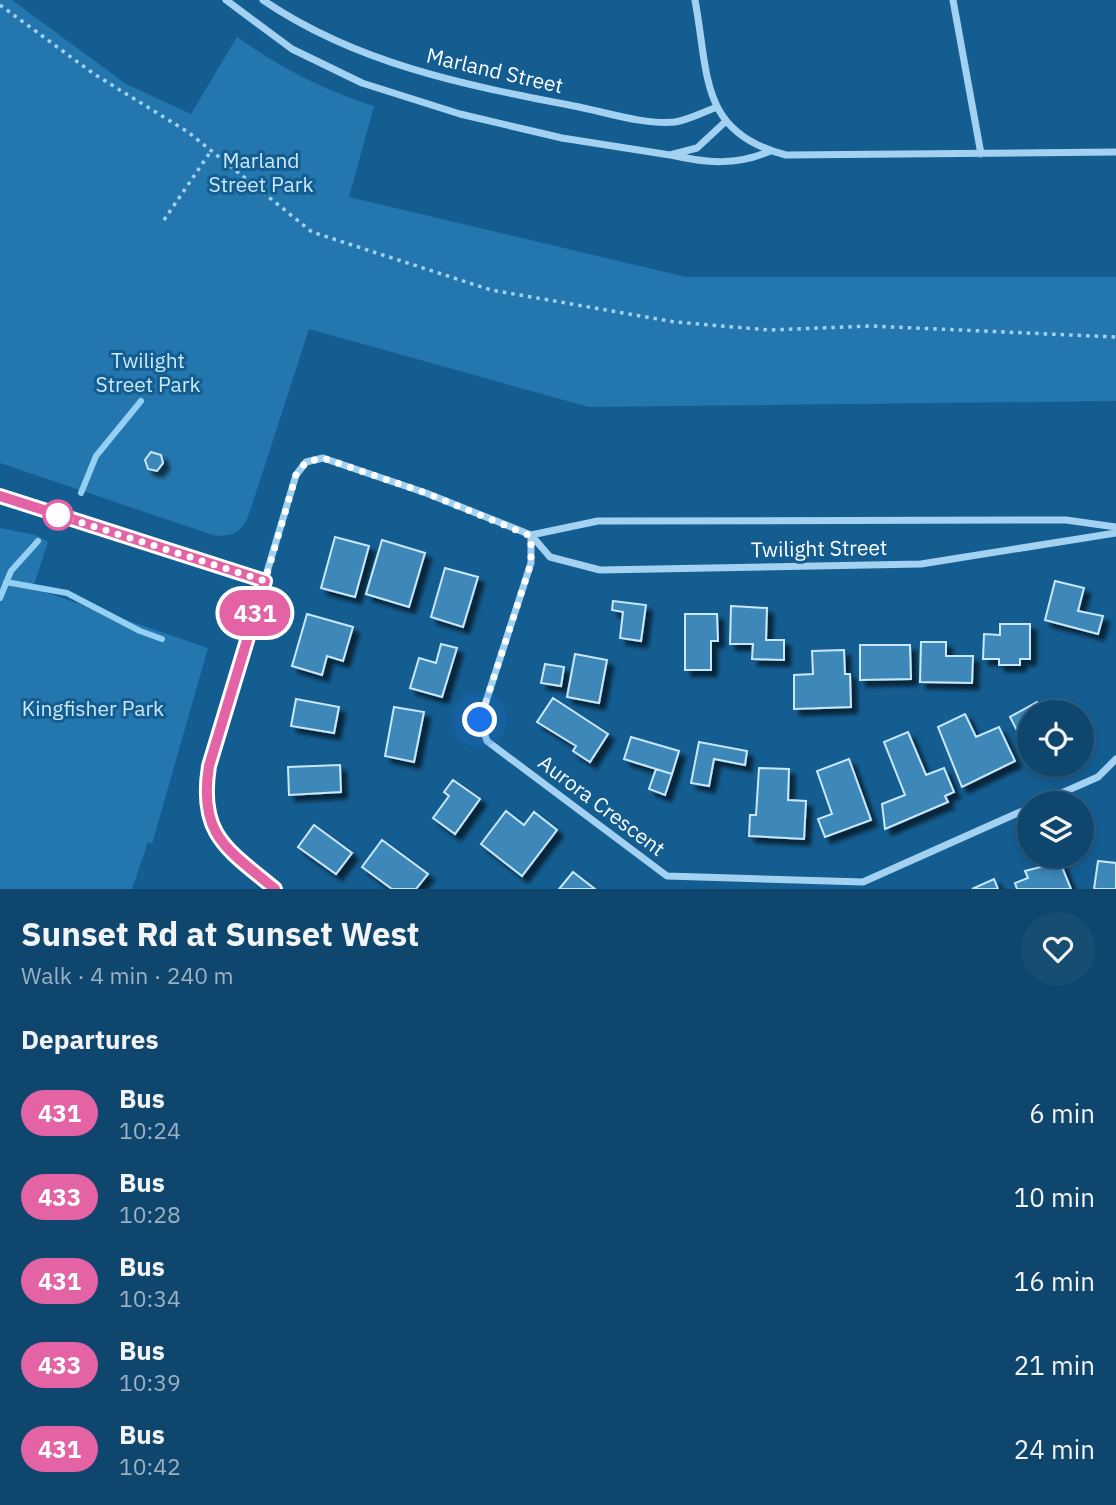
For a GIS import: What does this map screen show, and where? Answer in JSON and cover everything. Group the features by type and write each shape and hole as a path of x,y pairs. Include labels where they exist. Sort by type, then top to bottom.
{"street":[{"path":"226,0 292,49 362,83 460,114 562,138 695,160 737,162 770,151"},
{"name":"Marland Street","path":"263,0 302,26 372,58 473,87 639,119 676,122 715,108"},
{"path":"695,0 715,108 725,122 750,143 770,151 786,155 1116,152"},
{"path":"953,0 981,154"},
{"path":"670,155 697,148 725,122"},
{"name":"Twilight Street","path":"275,889 222,845 209,820 204,796 209,766 296,475 306,462 323,458 426,493 531,536 550,557 600,570 921,564 1116,533"},
{"path":"0,496 265,581"},
{"name":"Twilight Street","path":"531,536 598,521 1066,520 1116,527"},
{"name":"Aurora Crescent","path":"531,536 531,563 480,720 487,741 667,876 863,882 1017,813"},
{"path":"1066,791 1098,777 1116,759"}],"path":[{"path":"0,5 94,74 188,132 312,232 491,290 675,322 769,330 871,326 1116,337"},
{"path":"164,220 211,151"}],"green space":[{"path":"0,0 12,0 126,84 191,114 237,37 302,77 374,106 349,197 686,277 1116,277 1116,401 589,407 309,329 250,511 237,532 213,535 0,463"},
{"name":"Kingfisher Park","path":"0,528 36,535 48,542 33,588 208,648 152,844 148,842 132,889 0,889"}],"building":[{"path":"151,452 161,455 163,463 157,471 148,469 145,460"},
{"path":"335,537 369,546 355,597 321,588"},
{"path":"382,540 425,553 409,607 366,594"},
{"path":"445,568 478,577 463,627 431,617"},
{"path":"1055,581 1084,588 1078,611 1103,616 1098,634 1045,620"},
{"path":"613,601 646,605 641,641 620,638 623,612 612,610"},
{"path":"731,606 767,608 766,640 784,640 784,660 752,659 753,644 730,644"},
{"path":"307,614 353,627 343,661 327,656 322,675 292,666"},
{"path":"685,614 717,614 718,641 711,641 711,670 685,670"},
{"path":"1000,624 1030,624 1030,659 1020,659 1020,665 999,665 999,659 983,659 984,634 1000,635"},
{"path":"921,642 946,642 946,656 973,656 972,683 920,682"},
{"path":"441,644 457,648 442,697 410,688 419,658 436,663"},
{"path":"860,645 910,645 911,679 860,680"},
{"path":"844,650 845,674 850,674 851,707 794,709 794,675 813,674 812,651"},
{"path":"575,654 607,660 599,703 567,697"},
{"path":"545,664 564,667 561,686 541,683"},
{"path":"553,698 608,734 590,762 573,751 576,746 537,722"},
{"path":"296,699 339,707 334,733 291,726"},
{"path":"394,707 424,712 414,762 385,756"},
{"path":"1017,713 1017,731 1010,717"},
{"path":"965,714 976,737 999,727 1015,761 962,787 938,727"},
{"path":"908,732 926,775 944,768 954,792 945,796 948,802 885,829 882,804 905,795 884,742"},
{"path":"631,737 679,751 672,774 624,759"},
{"path":"699,742 747,751 745,765 714,759 709,786 691,783"},
{"path":"849,759 871,820 825,837 818,819 832,814 817,771"},
{"path":"340,765 341,792 289,795 288,767"},
{"path":"759,768 789,769 788,800 806,801 804,839 749,836 750,815 756,815"},
{"path":"656,769 672,774 665,795 649,789"},
{"path":"453,780 480,799 455,834 433,818 449,796 444,792"},
{"path":"506,811 524,825 534,812 557,830 522,876 481,844"},
{"path":"314,825 352,853 336,874 298,847"},
{"path":"382,840 428,874 416,889 392,889 362,867"},
{"path":"1098,861 1116,863 1116,889 1094,889"},
{"path":"1062,868 1071,889 1017,889 1015,883 1028,878 1025,871"},
{"path":"573,872 595,889 559,889"},
{"path":"994,879 998,889 972,889"}],"waterway":[{"path":"81,493 96,456 141,401"},
{"path":"0,598 11,571 38,541"},
{"path":"6,582 67,593 140,631 162,639"}],"bus line":[{"name":"431","path":"0,496 265,581 209,766 204,796 209,820 222,845 275,889"}],"route":[{"path":"58,515 265,581 296,475 306,462 323,458 426,493 531,536 531,563 480,720"}],"park label":[{"name":"Marland Street Park","path":"261,172"},
{"name":"Twilight Street Park","path":"148,372"}]}
